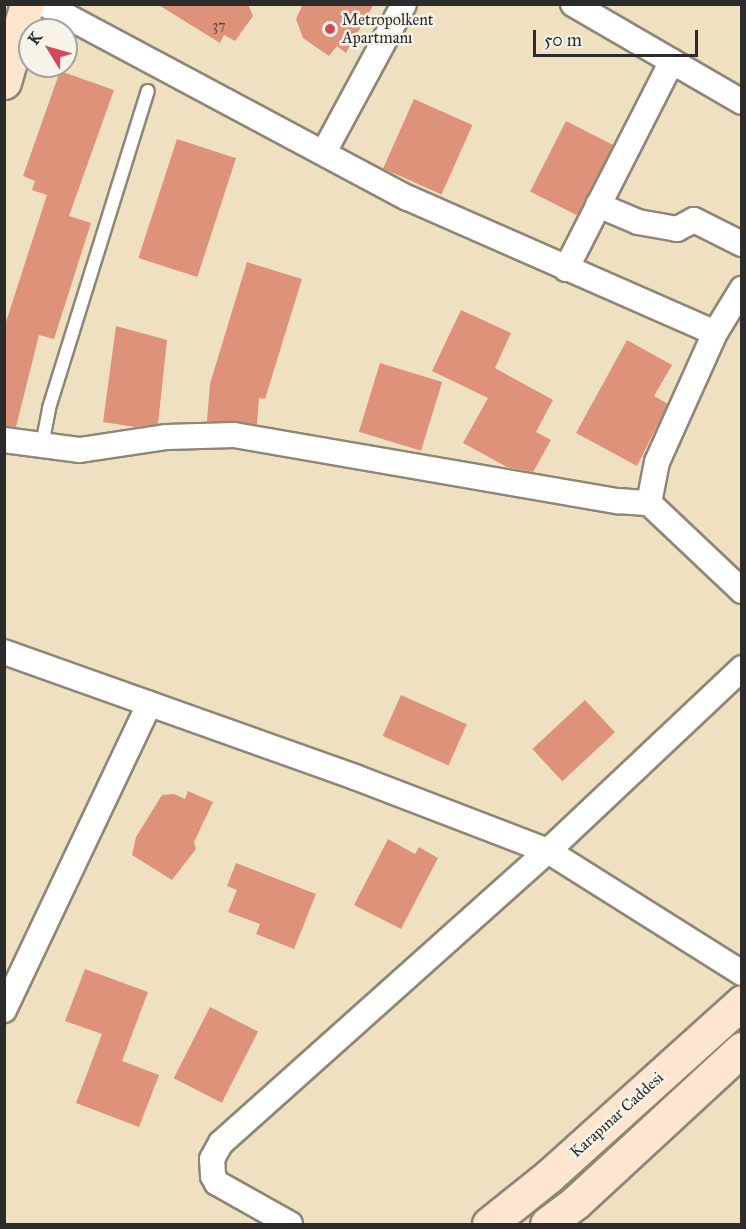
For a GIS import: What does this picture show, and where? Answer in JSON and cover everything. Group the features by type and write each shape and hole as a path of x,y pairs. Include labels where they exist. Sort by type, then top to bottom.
{"main road":[{"path":"4,82 10,45 27,4"},
{"name":"Karapınar Caddesi","path":"489,1224 549,1176 741,1002"},
{"path":"547,1224 576,1202 741,1049"}],"street":[{"path":"44,4 408,198 566,270 715,333"},
{"path":"324,152 404,4"},
{"path":"573,4 741,102"},
{"path":"566,270 672,61"},
{"path":"598,205 638,222 676,229 694,220 741,244"},
{"path":"649,502 657,462 715,333 741,289"},
{"path":"4,440 80,450 167,437 234,435 618,501 649,502 741,591"},
{"path":"4,652 355,777 548,851 741,973"},
{"path":"290,1224 217,1183 212,1168 216,1150 548,851 741,668"},
{"path":"4,1010 149,704"}],"lane":[{"path":"42,445 49,408 148,92"}],"building":[{"path":"157,4 248,4 253,16 235,41 224,35 220,43"},
{"name":"Metropolkent Apartmanı","path":"303,4 374,4 346,53 337,46 329,56 303,38 296,19"},
{"path":"78,77 114,90 69,216 91,223 54,339 39,335 16,427 4,426 4,328 47,195 32,190 35,181 23,176 58,78"},
{"path":"414,99 472,125 442,194 383,168"},
{"path":"566,121 613,145 577,215 530,191"},
{"path":"177,139 236,158 197,277 138,258"},
{"path":"247,262 302,279 265,399 259,398 257,424 207,421 210,384"},
{"path":"461,310 511,333 495,368 553,400 536,432 551,440 533,472 507,467 463,443 488,398 432,371"},
{"path":"116,326 167,340 158,424 135,427 103,422"},
{"path":"627,340 672,365 654,396 668,404 637,466 576,433"},
{"path":"380,363 442,382 421,451 359,432"},
{"path":"401,695 467,724 448,765 383,736"},
{"path":"585,700 615,732 562,781 532,749"},
{"path":"188,791 213,802 194,842 196,849 172,880 132,855 136,837 162,795 174,794 185,799"},
{"path":"388,839 415,854 419,847 438,858 401,929 354,905"},
{"path":"236,863 316,894 294,949 256,934 260,924 228,912 237,890 227,886"},
{"path":"85,969 148,992 122,1061 159,1075 139,1127 76,1103 102,1034 65,1021"},
{"path":"210,1007 258,1032 222,1103 174,1078"}],"place":[{"name":"Metropolkent Apartmanı","path":"330,29"}]}
